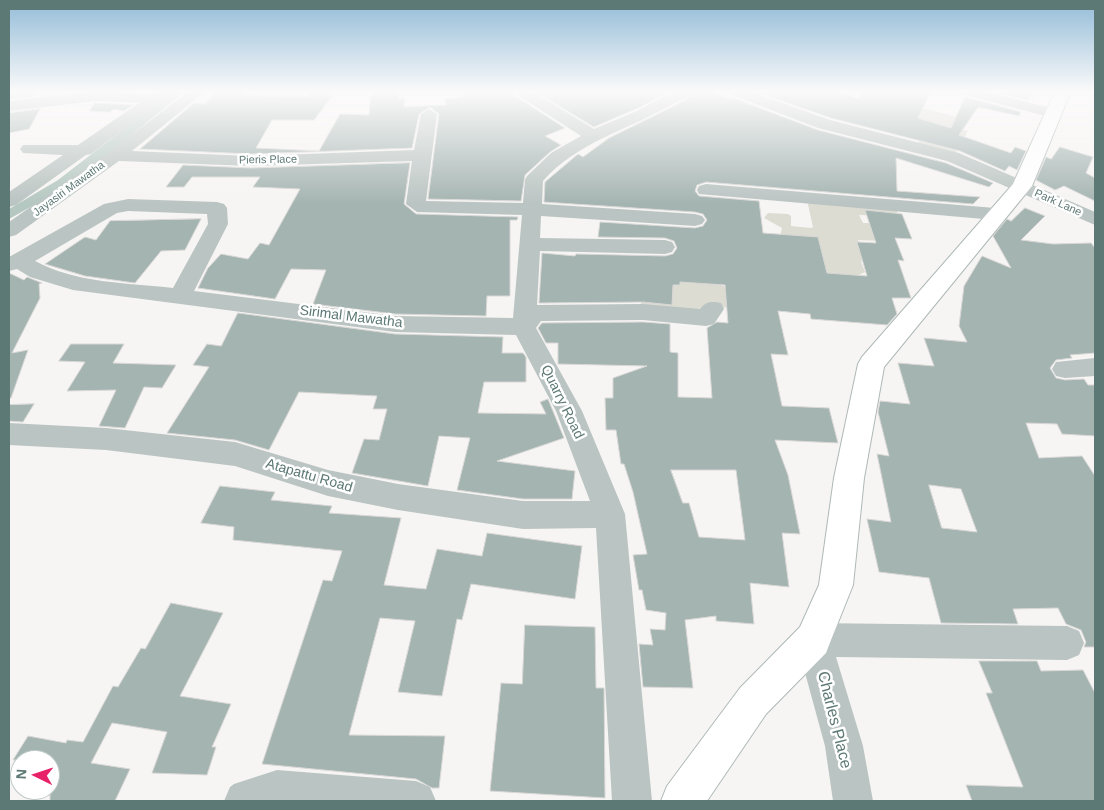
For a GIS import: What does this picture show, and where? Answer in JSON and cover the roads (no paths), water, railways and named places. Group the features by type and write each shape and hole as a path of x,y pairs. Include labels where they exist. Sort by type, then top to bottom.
{"main road":[{"path":"682,801 753,701 813,640 836,585 849,478 871,364 996,214 1022,186 1047,129"}],"street":[{"path":"9,201 114,129"},
{"name":"Jayasiri Mawatha","path":"9,231 115,156 150,129"},
{"path":"426,129 416,191 416,204 424,208 532,210 695,220"},
{"path":"582,129 593,136"},
{"path":"524,327 534,180 543,168 566,150 609,129"},
{"name":"Park Lane","path":"843,129 953,157 1095,219"},
{"path":"29,148 84,150"},
{"name":"Pieris Place","path":"115,156 251,161 421,155"},
{"path":"706,190 810,197 996,214"},
{"name":"Sirimal Mawatha","path":"14,262 111,208 128,205 217,208 218,224 178,297"},
{"path":"530,244 665,247"},
{"name":"Sirimal Mawatha","path":"14,262 38,272 73,282 178,297 395,324 524,327"},
{"path":"524,327 535,313 643,312 706,318 713,308"},
{"name":"Quarry Road","path":"524,327 569,410 610,514 632,801"},
{"path":"1065,369 1095,367"},
{"name":"Atapattu Road","path":"9,434 106,439 235,454 328,483 398,498 523,515 610,514"},
{"path":"813,640 1067,643"},
{"name":"Charles Place","path":"813,640 844,746 853,801"},
{"path":"244,801 248,798 277,790 416,801"}],"waterway":[{"path":"9,215 63,183 132,129"}]}
